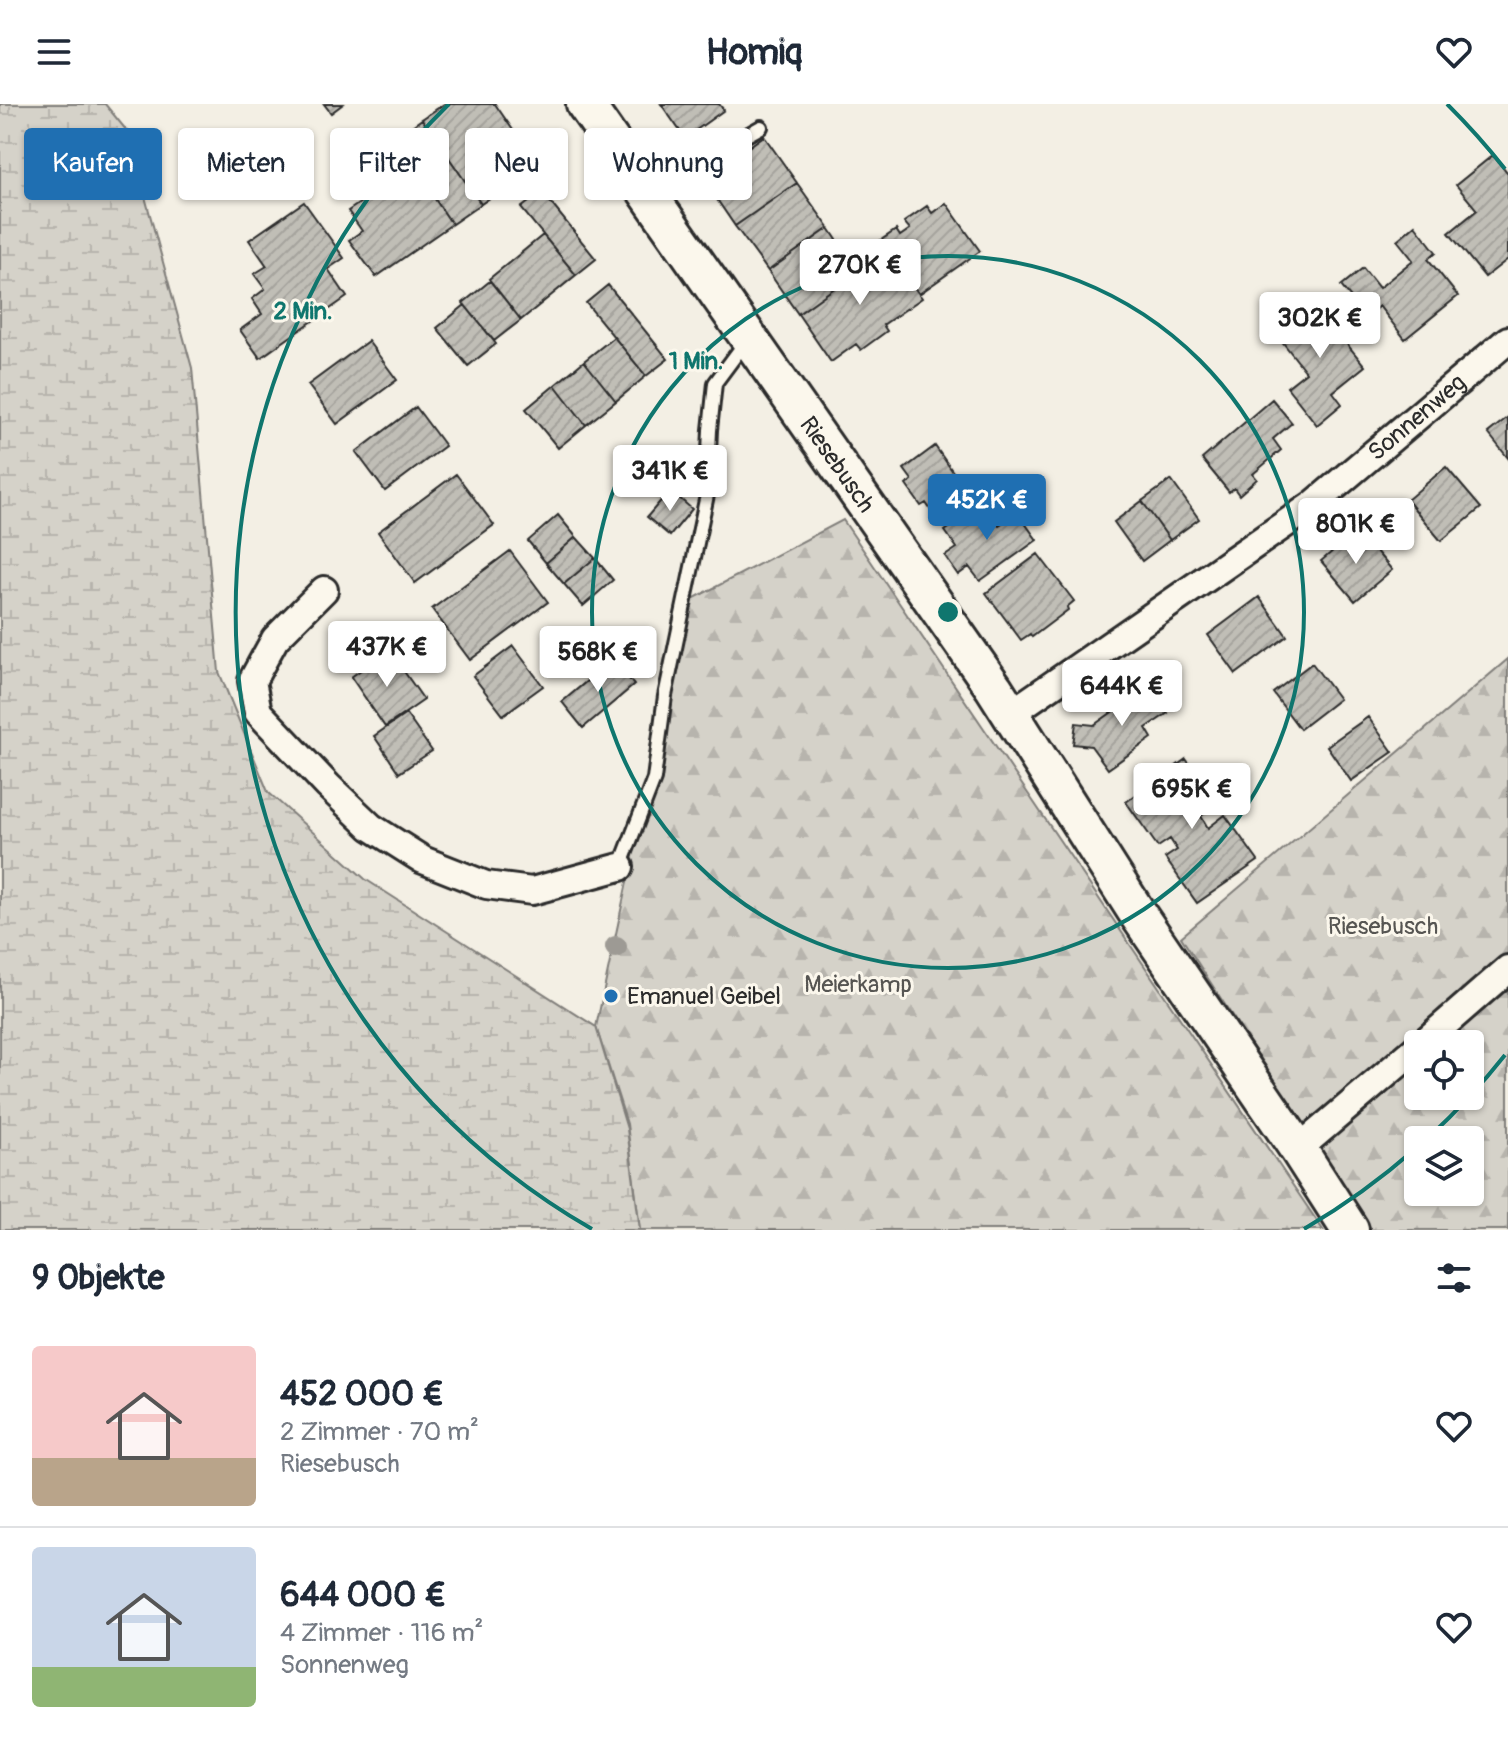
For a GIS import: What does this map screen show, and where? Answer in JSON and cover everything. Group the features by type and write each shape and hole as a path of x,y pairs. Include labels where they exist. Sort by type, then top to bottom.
{"main road":[{"name":"Riesebusch","path":"585,104 1010,714 1139,916 1350,1230"}],"street":[{"name":"Sonnenweg","path":"1010,714 1314,504 1508,340"},
{"path":"324,590 275,639 252,681 258,712 371,827 423,860 486,885 532,891 620,867"},
{"path":"1438,1030 1508,969"},
{"path":"1298,1149 1404,1060"}],"lane":[{"path":"654,201 722,149 761,127"},
{"path":"620,867 654,779 665,696 707,495 715,383 749,337"}],"green space":[{"path":"0,104 105,104 125,128 24,128 24,200 146,200 192,368 219,672 268,792 365,879 596,1027 627,1129 640,1230 0,1230"},
{"name":"Meierkamp","path":"843,520 1323,1230 640,1230 627,1124 596,1027 687,602"},
{"name":"Riesebusch","path":"1508,659 1508,1230 1371,1230 1181,937"}],"building":[{"path":"324,104 343,104 331,113"},
{"path":"444,104 495,104 512,128 465,128 465,181 449,158 449,128 428,128 422,119"},
{"path":"661,104 719,104 724,110 699,128 678,128"},
{"path":"422,119 428,128 409,128"},
{"path":"764,136 797,183 735,226 717,200 752,200 752,144"},
{"path":"1493,155 1508,173 1508,259 1485,277 1449,233 1477,210 1456,185"},
{"path":"449,158 465,181 465,200 478,200 481,204 452,224 436,200 449,200"},
{"path":"797,183 829,228 768,271 735,226"},
{"path":"364,200 436,200 452,224 376,277 349,240 362,231 348,211"},
{"path":"532,200 548,200 596,259 576,275 521,208"},
{"path":"304,202 344,258 328,269 347,297 260,358 240,330 262,314 252,299 265,289 254,274 267,266 249,240"},
{"path":"946,203 980,251 919,294 881,240 896,230 900,236 910,229 904,222 927,206 932,213"},
{"path":"1415,225 1436,252 1428,259 1458,296 1405,339 1379,306 1366,317 1341,286 1363,268 1379,288 1413,260 1397,240"},
{"path":"829,228 858,271 798,314 768,271"},
{"path":"543,235 576,275 521,320 489,279"},
{"path":"888,250 922,298 883,325 887,331 861,350 856,344 831,362 798,314"},
{"path":"490,281 521,320 494,341 463,303"},
{"path":"608,285 668,359 646,376 586,303"},
{"path":"1322,299 1343,327 1337,332 1365,366 1333,392 1342,404 1317,425 1287,387 1306,372 1277,335"},
{"path":"465,305 496,344 468,366 437,328"},
{"path":"614,337 646,376 616,401 584,361"},
{"path":"368,341 397,380 337,424 308,385"},
{"path":"584,361 616,401 586,425 555,385"},
{"path":"555,385 586,425 558,448 526,409"},
{"path":"1272,399 1292,423 1273,439 1281,450 1253,474 1257,479 1239,495 1234,488 1229,492 1202,459"},
{"path":"416,407 445,446 385,491 356,452"},
{"path":"1508,417 1508,458 1488,433"},
{"path":"935,446 967,492 934,515 926,503 921,506 906,485 912,480 904,469"},
{"path":"1446,467 1481,508 1441,541 1407,500"},
{"path":"456,474 494,525 415,583 378,532"},
{"path":"1171,480 1199,519 1170,540 1142,501"},
{"path":"670,490 692,509 670,536 647,517"},
{"path":"1142,501 1170,540 1142,561 1114,522"},
{"path":"983,503 999,525 1017,512 1037,540 980,581 969,567 958,575 945,556 957,548 945,531"},
{"path":"558,515 576,537 546,563 528,541"},
{"path":"1358,530 1392,570 1355,601 1321,561"},
{"path":"576,537 595,558 564,584 546,563"},
{"path":"510,551 548,602 470,660 432,609"},
{"path":"1038,554 1074,601 1067,607 1068,610 1032,637 1030,634 1021,640 986,593"},
{"path":"595,558 613,580 583,606 564,584"},
{"path":"1259,597 1287,636 1236,674 1208,635"},
{"path":"513,646 543,686 503,715 473,676"},
{"path":"389,650 424,700 385,727 351,677"},
{"path":"613,659 634,685 583,728 562,702"},
{"path":"1312,663 1339,699 1300,729 1273,693"},
{"path":"1149,686 1168,713 1146,728 1152,738 1108,769 1091,746 1073,744 1076,723 1094,725"},
{"path":"406,714 432,751 399,773 374,736"},
{"path":"1368,717 1393,752 1351,781 1327,746"},
{"path":"1186,759 1218,804 1201,816 1208,828 1225,815 1258,861 1197,903 1165,858 1177,850 1170,839 1158,847 1126,802"}],"place":[{"name":"Emanuel Geibel","path":"611,996"}]}
